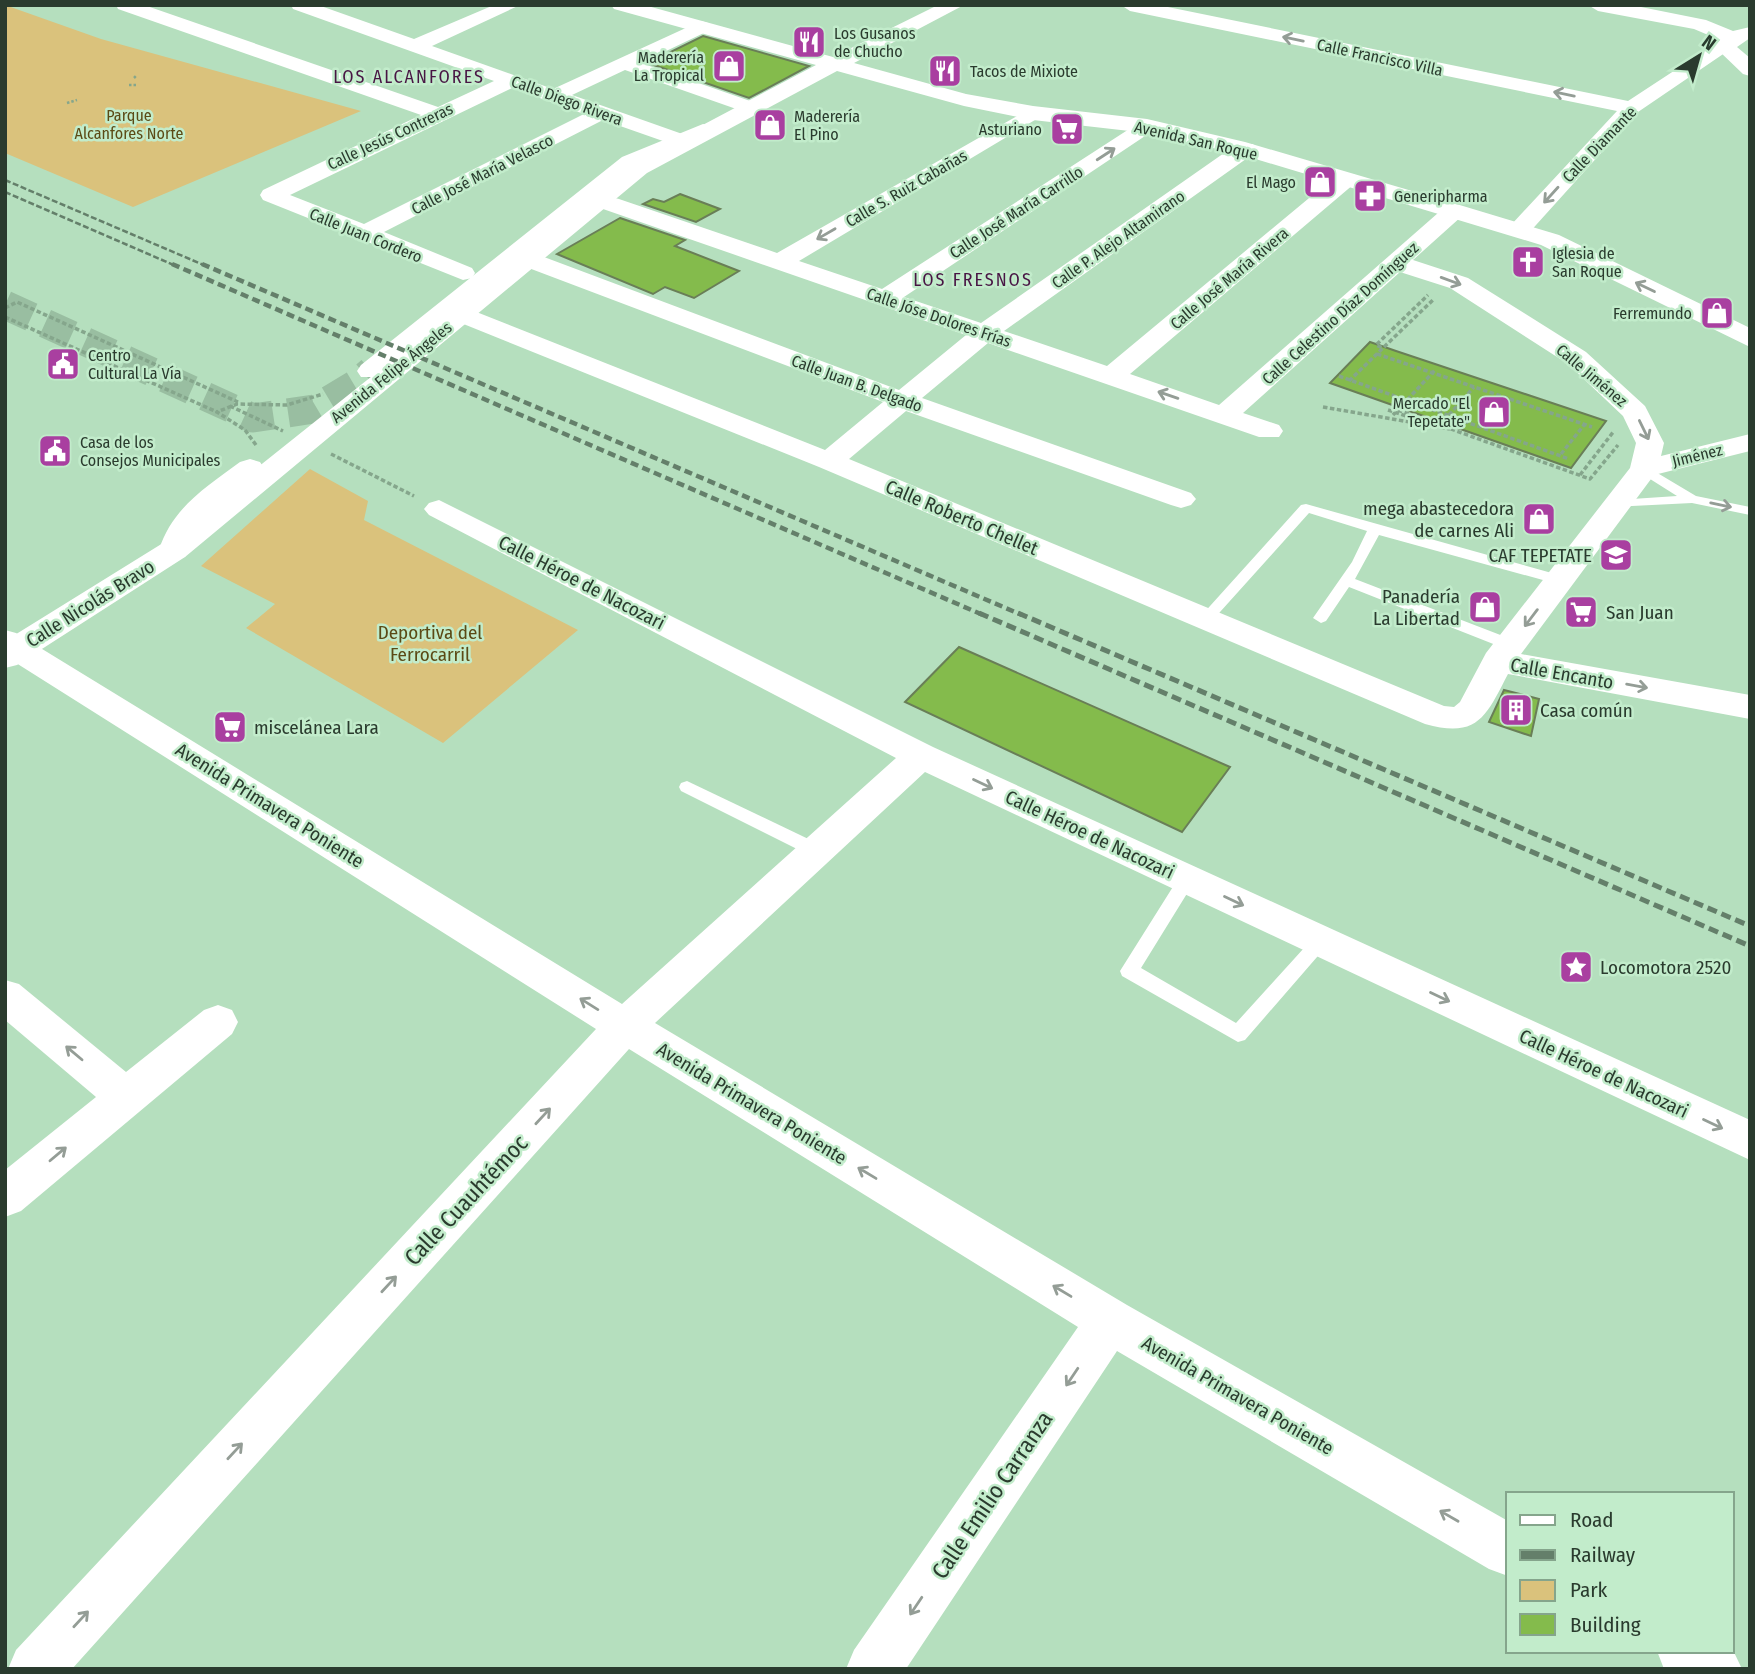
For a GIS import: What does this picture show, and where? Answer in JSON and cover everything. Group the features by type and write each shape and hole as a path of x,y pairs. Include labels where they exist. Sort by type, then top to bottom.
{"street":[{"name":"Calle Diego Rivera","path":"299,5 680,141"},
{"path":"414,46 511,5"},
{"name":"Avenida San Roque","path":"621,5 964,100 1033,113 1147,126 1245,149 1519,230 1550,240 1750,339"},
{"name":"Avenida Felipe Ángeles","path":"174,550 639,168 749,107 954,5"},
{"name":"Calle Francisco Villa","path":"1130,5 1630,108"},
{"path":"1598,5 1699,24 1736,38 1750,70"},
{"path":"132,6 437,114"},
{"path":"455,10 479,18"},
{"path":"554,96 701,27"},
{"name":"Calle Diamante","path":"1519,230 1630,108 1736,38"},
{"path":"623,63 749,107"},
{"name":"Calle Jesús Contreras","path":"271,195 512,80"},
{"name":"Calle José María Velasco","path":"363,234 601,113"},
{"name":"Calle S. Ruiz Cabañas","path":"779,262 1033,113"},
{"name":"Calle José María Carrillo","path":"885,298 1147,126"},
{"name":"Avenida Felipe Ángeles","path":"370,371 630,162 703,131"},
{"name":"Calle P. Alejo Altamirano","path":"829,461 984,333 1245,149"},
{"name":"Calle José María Rivera","path":"1111,376 1346,179"},
{"name":"Calle Juan Cordero","path":"271,195 463,273"},
{"name":"Calle Jóse Dolores Frías","path":"611,204 1269,431"},
{"name":"Calle Celestino Díaz Domínguez","path":"1226,414 1454,211"},
{"name":"Calle Juan B. Delgado","path":"535,262 902,400 1181,499"},
{"name":"Calle Jiménez","path":"1397,263 1459,283 1577,358 1635,412 1650,443 1644,469"},
{"name":"Calle Roberto Chellet","path":"470,318 829,461 1437,716 1452,719 1466,715 1473,709 1504,653"},
{"name":"Jiménez","path":"1644,469 1750,442"},
{"path":"174,550 178,533 188,516 250,468"},
{"path":"1504,653 1644,469"},
{"name":"Calle Héroe de Nacozari","path":"439,509 921,756 1750,1141"},
{"name":"Calle Nicolás Bravo","path":"10,648 174,550"},
{"name":"Avenida Primavera Poniente","path":"10,648 1110,1321 1506,1549"},
{"name":"Calle Encanto","path":"1504,653 1750,707"},
{"name":"Calle Cuauhtémoc","path":"35,1669 625,1026 921,756"},
{"path":"5,996 126,1097"},
{"path":"5,1197 218,1022"},
{"name":"Calle Emilio Carranza","path":"873,1669 1110,1321"},
{"path":"1687,1653 1715,1669"}],"lane":[{"path":"1644,469 1692,499"},
{"path":"1617,504 1692,499 1750,511"},
{"path":"1206,620 1306,509 1561,580"},
{"path":"1321,618 1347,580 1375,529"},
{"path":"1347,580 1504,653"},
{"path":"687,787 817,851"},
{"path":"1187,879 1129,971 1238,1034 1321,942"}],"path":[{"path":"129,85 137,85"},
{"path":"67,103 77,100"},
{"path":"1350,381 1368,360 1383,348 1376,345 1433,290"},
{"path":"1384,347 1441,292"},
{"path":"5,308 17,302 238,402 263,407 304,402 328,391"},
{"path":"5,317 217,412 245,430 258,447 250,468"},
{"path":"1376,353 1573,419 1584,428"},
{"path":"1396,413 1434,371"},
{"path":"1339,376 1569,459"},
{"path":"1449,415 1476,387"},
{"path":"217,412 238,402"},
{"path":"1323,407 1449,429"},
{"path":"1449,429 1396,413 1387,410 1590,479 1623,438"},
{"path":"1580,475 1619,425"},
{"path":"1561,454 1584,428 1592,427"},
{"path":"1604,444 1615,448"}],"green space":[{"name":"Parque Alcanfores Norte","path":"5,5 101,39 361,111 133,207 5,153"},
{"name":"Deportiva del Ferrocarril","path":"310,469 368,501 364,520 578,630 443,743 246,628 275,604 201,566"}],"building":[{"name":"Maderería La Tropical","path":"703,36 809,66 749,98 648,63"},
{"path":"680,194 720,209 696,222 643,204 653,199 664,202"},
{"path":"620,218 685,240 675,246 739,271 694,298 665,287 653,294 557,254"},
{"name":"Mercado \"El Tepetate\"","path":"1370,342 1606,421 1571,468 1330,383"},
{"path":"959,647 1230,767 1182,832 905,702"},
{"name":"Casa común","path":"1504,690 1539,699 1531,736 1489,722"}],"tunnel":[{"path":"5,305 253,418 314,409 356,384 371,371"}],"railway":[{"path":"5,180 206,266"},
{"path":"5,192 176,266"},
{"path":"172,264 983,615"},
{"path":"202,264 1022,615"},
{"path":"979,613 1750,946"},
{"path":"1018,613 1750,926"}],"place":[{"name":"Los Gusanos de Chucho","path":"809,42"},
{"name":"Maderería La Tropical","path":"729,66"},
{"name":"Tacos de Mixiote","path":"945,71"},
{"name":"Maderería El Pino","path":"770,125"},
{"name":"Asturiano","path":"1067,129"},
{"name":"El Mago","path":"1320,182"},
{"name":"Generipharma","path":"1370,196"},
{"name":"Iglesia de San Roque","path":"1528,262"},
{"name":"Ferremundo","path":"1717,313"},
{"name":"Centro Cultural La Vía","path":"63,364"},
{"name":"Mercado \"El Tepetate\"","path":"1494,412"},
{"name":"Casa de los Consejos Municipales","path":"55,451"},
{"name":"mega abastecedora de carnes Ali","path":"1539,519"},
{"name":"CAF TEPETATE","path":"1616,555"},
{"name":"Panadería La Libertad","path":"1485,607"},
{"name":"San Juan","path":"1581,612"},
{"name":"Casa común","path":"1516,710"},
{"name":"miscelánea Lara","path":"230,727"},
{"name":"Locomotora 2520","path":"1576,967"}],"district":[{"name":"LOS ALCANFORES","path":"409,77"},
{"name":"LOS FRESNOS","path":"973,280"}]}
